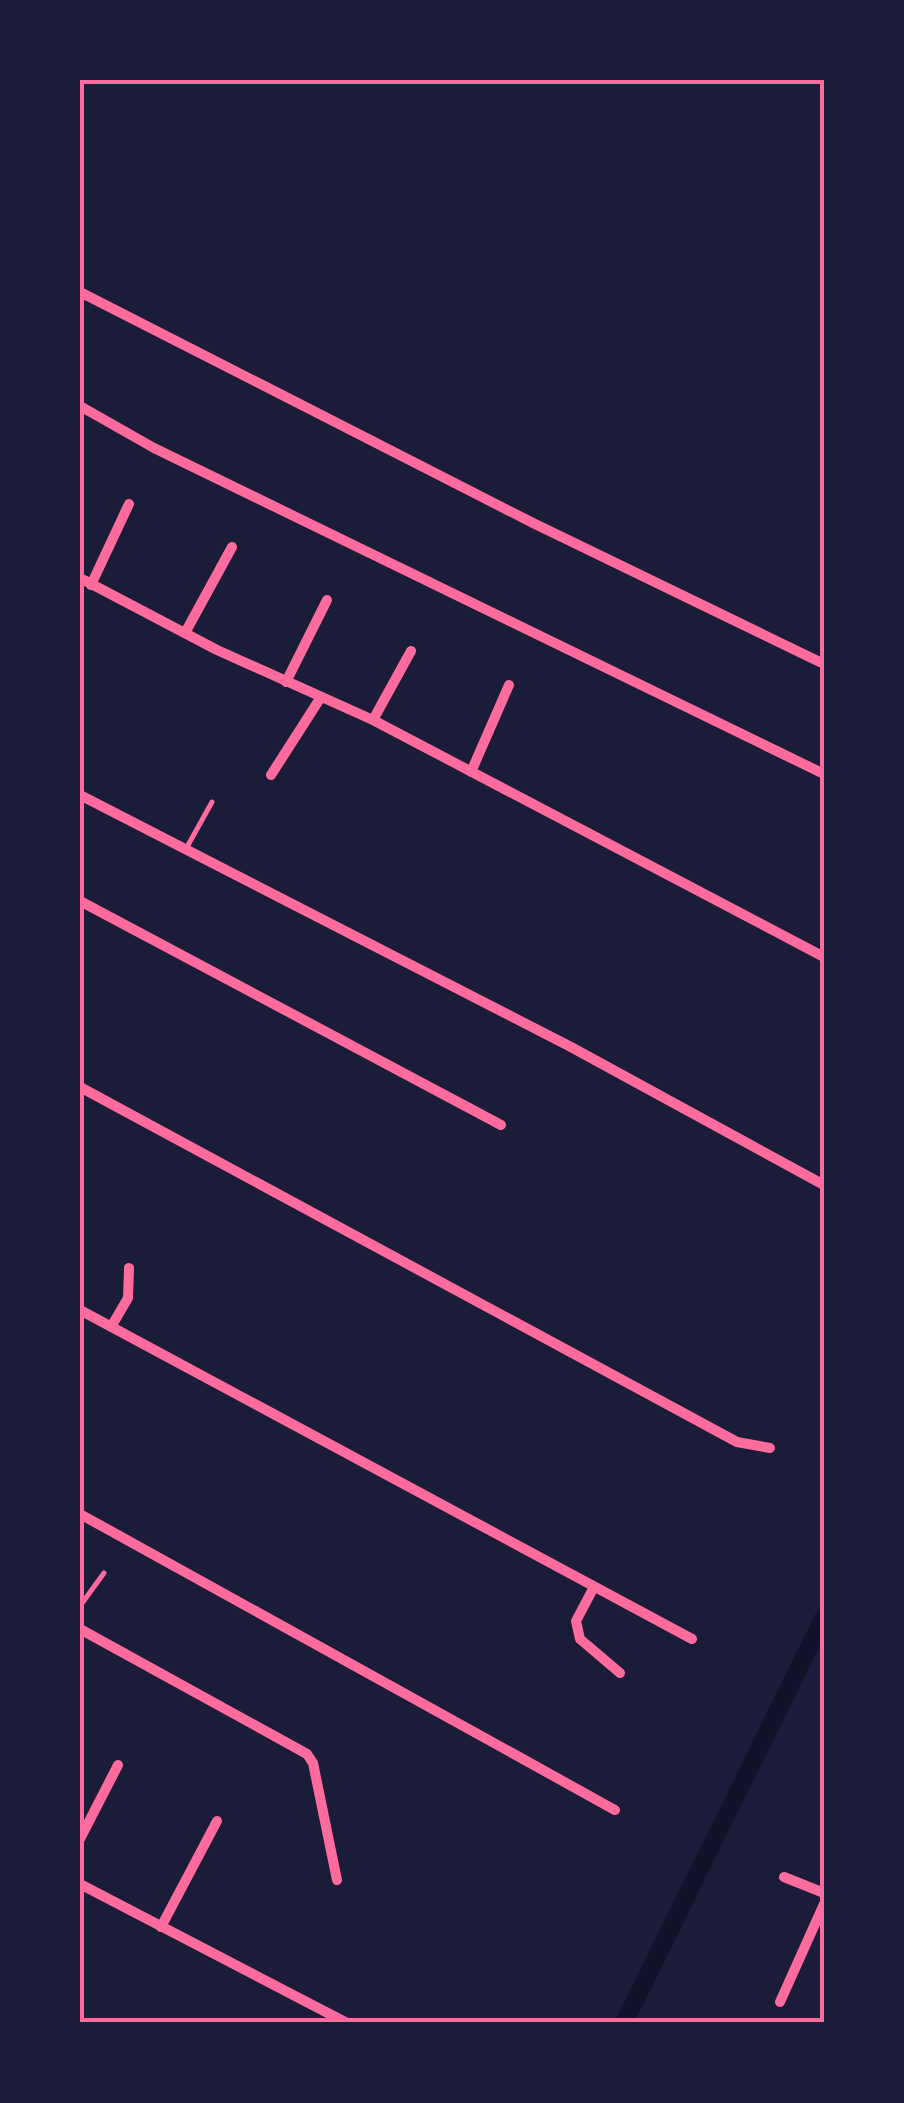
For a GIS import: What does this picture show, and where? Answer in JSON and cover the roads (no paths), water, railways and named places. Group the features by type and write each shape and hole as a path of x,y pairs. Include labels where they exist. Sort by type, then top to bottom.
{"street":[{"path":"80,292 533,523 824,664"},
{"path":"80,406 154,448 824,774"},
{"path":"92,585 129,504"},
{"path":"186,633 232,547"},
{"path":"80,578 286,682 373,720 824,957"},
{"path":"286,682 327,600"},
{"path":"373,720 411,651"},
{"path":"472,772 509,685"},
{"path":"271,775 320,697"},
{"path":"80,795 188,847 824,1185"},
{"path":"80,901 501,1126"},
{"path":"80,1087 736,1442 770,1448"},
{"path":"111,1327 128,1298 129,1268"},
{"path":"80,1310 692,1639"},
{"path":"80,1514 615,1810"},
{"path":"594,1587 576,1621 580,1639 620,1673"},
{"path":"80,1629 307,1754 313,1763 337,1880"},
{"path":"80,1839 118,1765"},
{"path":"160,1928 217,1821"},
{"path":"784,1876 824,1893"},
{"path":"80,1884 347,2023"},
{"path":"780,2002 824,1904"}],"lane":[{"path":"188,847 212,802"},
{"path":"80,1606 104,1573"}],"waterway":[{"path":"624,2023 824,1617"}]}
